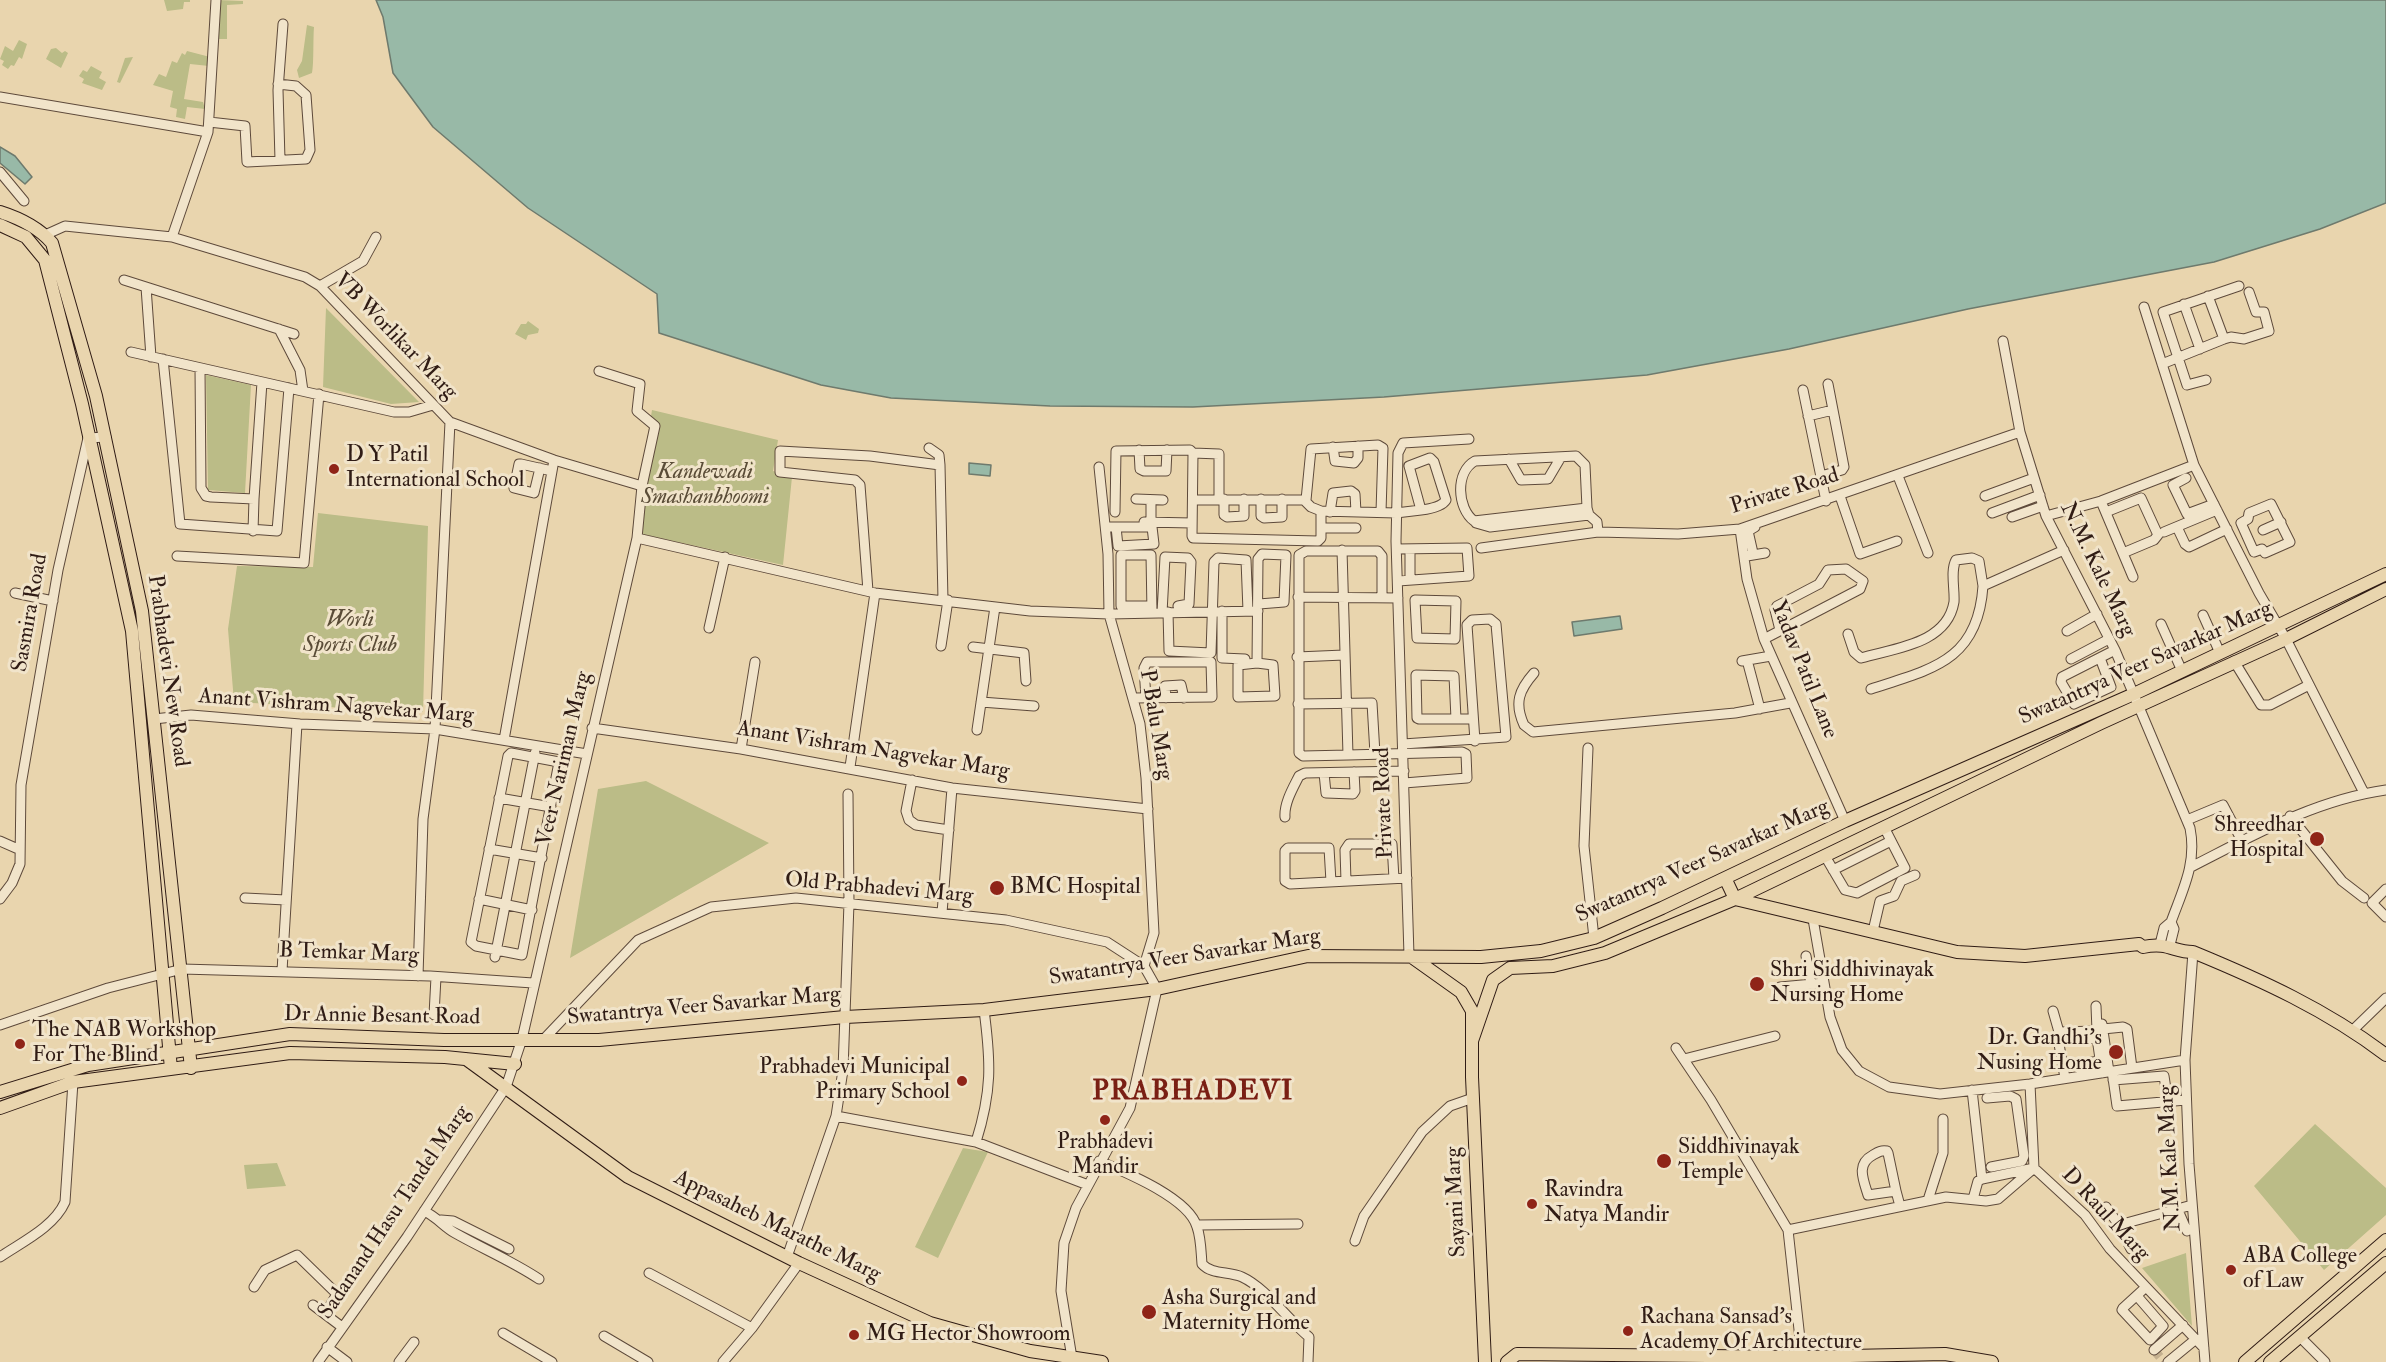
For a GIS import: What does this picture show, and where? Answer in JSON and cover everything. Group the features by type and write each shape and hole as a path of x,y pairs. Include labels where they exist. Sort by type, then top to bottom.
{"main road":[{"path":"0,212 45,235"},
{"name":"Prabhadevi New Road","path":"0,225 27,237 45,260 132,631 171,1069"},
{"name":"Prabhadevi New Road","path":"45,235 56,252 106,437 142,611 191,1068"},
{"name":"Swatantrya Veer Savarkar Marg","path":"522,1039 599,1040 845,1017 984,1010 1156,989 1308,956 1481,957 1541,951 1594,938 1726,880 1845,821 2134,694 2386,574"},
{"name":"Swatantrya Veer Savarkar Marg","path":"1472,1041 1493,980 1510,968 1553,966 1605,953 1736,899 2234,661 2286,639 2386,589"},
{"path":"1726,880 1736,899 1957,952 2025,956 2139,944 2142,940 2166,941 2184,952 2193,952 2264,981 2353,1030 2386,1055"},
{"name":"Sayani Marg","path":"1409,955 1461,992 1472,1011 1473,1098 1485,1362"},
{"name":"Dr Annie Besant Road","path":"0,1092 88,1065 290,1034 444,1040 522,1039"},
{"name":"Dr Annie Besant Road","path":"0,1108 73,1082 290,1053 466,1059 515,1064"},
{"name":"Appasaheb Marathe Marg","path":"466,1059 560,1130 628,1177 799,1263 930,1323 1030,1351 1072,1360 1102,1362"},
{"path":"2246,1362 2386,1240"},
{"path":"2270,1362 2386,1263"},
{"path":"1507,1362 1517,1354 1803,1360 1945,1354 1992,1362"}],"street":[{"path":"172,237 209,127 216,0"},
{"path":"280,160 278,84 283,24"},
{"path":"0,97 209,127 245,126 247,162 306,159 310,150 306,94 296,86 278,84"},
{"path":"0,172 24,201"},
{"name":"VB Worlikar Marg","path":"45,235 64,226 172,237 297,274 320,286 450,423 554,460 642,486"},
{"path":"320,286 363,261 376,237"},
{"path":"124,280 294,334"},
{"path":"2206,380 2187,385 2163,313 2165,309 2239,286"},
{"path":"146,287 151,357"},
{"path":"2162,364 2224,339 2231,337 2244,339 2269,331 2264,312 2256,312 2249,292"},
{"path":"2208,296 2224,339"},
{"path":"2184,304 2199,349"},
{"path":"2144,307 2194,465 2364,793"},
{"path":"279,329 300,370 303,391"},
{"name":"N.M. Kale Marg","path":"2003,341 2030,479 2036,496 2115,650 2187,820 2194,848 2191,867 2170,922 2164,928 2166,941"},
{"path":"131,352 394,412 409,412 433,405"},
{"path":"163,359 180,524 277,531 289,388"},
{"path":"200,368 201,488 206,496 254,499"},
{"name":"Veer Nariman Marg","path":"515,1064 637,538 642,486 655,426 637,411 640,384 599,371"},
{"path":"253,531 262,382"},
{"path":"1821,476 1842,470 1844,467 1828,384"},
{"path":"1803,390 1826,501"},
{"path":"177,556 304,563 319,394"},
{"path":"1808,416 1833,410"},
{"path":"418,976 423,819 435,729 450,423"},
{"name":"Private Road","path":"1481,548 1598,532 1678,534 1757,526 2020,432"},
{"path":"88,438 106,437"},
{"name":"Sasmira Road","path":"0,899 17,875 20,864 18,849 21,785 53,601 88,438"},
{"name":"Private Road","path":"1409,955 1396,545 1398,453 1403,443 1469,439"},
{"path":"1381,512 1383,448 1378,445 1314,448 1310,451 1306,501 1311,507 1326,511 1396,513 1421,510 1442,504 1446,500 1434,462 1430,458 1409,466 1421,510"},
{"path":"1333,447 1335,461 1354,463 1358,459 1358,446"},
{"path":"929,448 939,455 940,465 946,600 941,646"},
{"path":"1139,450 1140,469 1144,471 1166,471 1167,450"},
{"path":"1115,512 1115,453 1139,450 1190,450 1193,453 1219,454 1224,515 1227,517 1244,516 1244,499"},
{"path":"850,767 872,592 860,484 855,480 780,472 780,451 870,456 940,465"},
{"path":"1193,453 1192,536 1196,539 1318,540 1321,538 1321,528 1333,492 1351,491 1355,494 1356,512"},
{"path":"1588,512 1490,527 1474,521 1467,516 1462,507 1462,475 1467,465 1475,461 1576,456 1585,465 1588,512 1597,522 1598,532"},
{"path":"1509,459 1519,479 1530,480 1550,477 1561,457"},
{"path":"504,740 554,460"},
{"path":"2046,516 2101,501 2194,465"},
{"name":"P Balu Marg","path":"1100,466 1110,525 1109,614 1140,724 1148,809 1154,933 1144,966"},
{"path":"540,468 552,471"},
{"path":"1898,476 1928,553"},
{"path":"2186,478 2173,485 2187,514 2215,507"},
{"path":"1985,496 2030,479"},
{"path":"1840,496 1860,554 1898,541"},
{"path":"1992,513 2036,496"},
{"path":"2106,512 2141,498 2158,535 2154,540 2123,553"},
{"path":"1136,499 1163,500"},
{"path":"1261,499 1261,516 1264,518 1282,517 1282,499"},
{"path":"1151,500 1151,522"},
{"path":"1192,500 1306,501"},
{"path":"2101,501 2133,577"},
{"path":"2271,504 2281,522 2290,540 2289,543 2265,553 2262,549 2255,552 2241,523 2248,519 2249,513 2271,504"},
{"path":"2012,517 2043,506"},
{"path":"2164,532 2215,507"},
{"path":"1110,525 1151,522 1192,523"},
{"path":"2264,530 2281,522"},
{"path":"1757,526 1748,531 1748,555 1765,553"},
{"path":"2177,527 2185,544 2189,546 2227,529"},
{"path":"1321,528 1342,533 1356,528"},
{"name":"Yadav Patil Lane","path":"1740,529 1748,555 1747,579 1764,639 1790,703 1807,733 1845,821"},
{"path":"637,538 872,592 1030,611 1109,614 1152,609"},
{"path":"2235,544 2247,538"},
{"path":"1396,545 1410,549 1467,548 1468,576 1398,580"},
{"path":"1410,549 1410,580"},
{"path":"1342,550 1348,755"},
{"path":"1382,598 1381,553 1376,550 1302,552 1298,558 1297,657 1301,755 1376,754 1503,739 1507,736 1496,624 1490,619 1472,620 1467,625 1475,741"},
{"path":"1983,586 2064,550"},
{"path":"1152,609 1151,555 1121,555 1121,606 1152,609 1164,610 1253,608 1284,602 1286,555 1262,554 1259,556 1253,608"},
{"path":"709,628 725,557"},
{"path":"1164,610 1189,605 1189,559 1164,558 1164,610 1168,651 1206,655 1212,652 1217,610"},
{"path":"1257,661 1238,665 1237,695 1240,698 1275,696 1273,665 1257,661 1222,658 1214,562 1218,558 1246,560 1257,661"},
{"path":"1848,634 1854,652 1861,658 1924,640 1938,632 1953,608 1956,560 1972,558 1979,561 1983,586 1982,605 1970,635 1956,655 1925,671 1871,688"},
{"path":"1764,639 1860,589 1863,580 1846,569 1828,570 1820,584 1793,599 1780,602 1775,610 1780,630"},
{"path":"15,593 53,601"},
{"path":"1298,597 1398,598"},
{"path":"1416,600 1455,601 1456,638 1418,639 1415,618 1416,600"},
{"path":"977,730 995,607"},
{"path":"2067,632 2097,614"},
{"path":"2203,615 2220,653"},
{"path":"1399,618 1415,618"},
{"path":"2161,624 2182,671"},
{"path":"2071,659 2109,639"},
{"path":"973,647 1024,653 1026,681"},
{"path":"2100,658 2112,685 2074,704 2061,680 2100,658 2115,650"},
{"path":"1297,657 1344,655"},
{"path":"1760,709 1744,661 1771,656"},
{"path":"1134,698 1146,698 1184,698 1212,697 1210,661 1147,662 1144,668 1146,698"},
{"path":"2234,661 2260,705 2270,705 2309,685"},
{"path":"741,748 755,662"},
{"path":"1534,673 1521,689 1519,702 1524,725 1533,732 1760,709 1790,703"},
{"path":"1456,719 1454,676 1416,675 1415,717 1419,719 1456,719 1473,719"},
{"path":"2095,695 2101,709"},
{"path":"981,702 1034,706"},
{"path":"1298,704 1370,703 1373,705 1376,754"},
{"name":"Anant Vishram Nagvekar Marg","path":"154,719 191,715 297,724 435,729 504,740 535,752 587,754"},
{"path":"282,971 297,724"},
{"name":"Anant Vishram Nagvekar Marg","path":"592,728 741,748 952,788 1148,809"},
{"path":"1588,748 1584,846 1594,938"},
{"path":"1403,749 1464,752 1467,777 1404,783"},
{"path":"495,954 535,752"},
{"path":"535,752 559,762 523,954 495,954 471,942 499,798 509,753 535,752"},
{"path":"1383,771 1383,785"},
{"path":"1285,817 1284,805 1294,792 1299,776 1324,773 1404,771"},
{"path":"1324,773 1326,793 1353,794 1355,791 1354,772"},
{"path":"902,825 909,779"},
{"path":"909,779 906,811 909,820 916,825 949,830"},
{"path":"942,913 952,788"},
{"path":"2191,867 2290,816 2364,793 2386,790"},
{"path":"787,1257 836,1116 843,1070 849,903 848,794"},
{"path":"499,798 551,807"},
{"path":"2187,820 2223,805 2242,841"},
{"path":"2290,816 2342,881 2364,898"},
{"path":"1873,931 1880,901 1894,896 1901,881 1913,876 1905,868 1884,829"},
{"path":"0,841 18,849"},
{"path":"1833,870 1891,841"},
{"path":"1346,881 1345,850 1349,844 1392,844 1394,879"},
{"path":"1331,882 1329,848 1285,851 1286,883 1331,882 1407,878"},
{"path":"489,849 542,858"},
{"path":"1825,856 1845,890 1852,893 1905,868"},
{"path":"2386,889 2372,903 2386,917"},
{"path":"245,898 286,900"},
{"name":"Old Prabhadevi Marg","path":"543,1040 638,940 711,907 796,898 1006,920 1107,942 1144,966"},
{"path":"479,899 532,910"},
{"path":"1813,919 1830,1017 1839,1043 1859,1071 1889,1087 1905,1091 1931,1094 1972,1090 2014,1098 2034,1168 2017,1167 1992,1170 1978,1180 1973,1199"},
{"name":"N.M. Kale Marg","path":"2193,952 2185,1060 2186,1100 2205,1362"},
{"path":"1806,956 1811,984"},
{"path":"1072,1360 1061,1291 1062,1254 1076,1208 1099,1161 1130,1108 1156,989 1144,966"},
{"name":"B Temkar Marg","path":"0,1025 108,988 182,969 418,976 533,983"},
{"path":"434,1015 436,977"},
{"path":"1780,987 1824,983"},
{"path":"2353,1030 2386,998"},
{"path":"2065,1078 2059,1042 2098,1030 2098,1006 2109,1074 2117,1106 2186,1100"},
{"path":"976,1142 987,1108 991,1077 984,1010"},
{"path":"2053,1011 2058,1031 2090,1034 2098,1039 2101,1061 2109,1074"},
{"path":"2103,1029 2123,1027 2127,1029 2132,1068"},
{"path":"1684,1059 1776,1036"},
{"path":"1676,1048 1788,1230 1803,1360"},
{"path":"2109,1074 2185,1060"},
{"path":"2067,1065 2101,1061"},
{"name":"Sadanand Hasu Tandel Marg","path":"318,1362 424,1211 506,1087 515,1064"},
{"path":"1993,1094 2030,1083 2065,1078 2109,1074 2164,1076 2168,1102"},
{"path":"0,1257 52,1221 65,1202 73,1082"},
{"path":"2017,1167 2024,1158 2032,1128 2030,1083"},
{"path":"1972,1090 1982,1179"},
{"path":"1355,1240 1364,1216 1422,1132 1450,1107 1473,1098"},
{"path":"2018,1110 2031,1109"},
{"path":"836,1116 976,1142 1088,1185"},
{"path":"1928,1200 1943,1153 1943,1119"},
{"path":"2021,1129 2032,1128"},
{"path":"1896,1191 1868,1195 1862,1165 1864,1160 1879,1151 1887,1151 1900,1206"},
{"path":"1099,1161 1145,1180 1185,1210 1197,1225 1202,1264 1211,1270 1242,1277 1263,1293 1289,1321 1309,1336 1308,1362"},
{"name":"D Raul Marg","path":"1788,1230 1946,1197 1998,1199 2034,1168 2085,1215 2110,1249 2165,1307 2179,1328 2196,1339 2204,1348"},
{"path":"2119,1225 2192,1205"},
{"path":"2106,1207 2119,1225 2131,1249"},
{"path":"2177,1208 2187,1231"},
{"path":"424,1211 441,1220 453,1232 513,1261 539,1278"},
{"path":"441,1220 453,1221 509,1249"},
{"path":"1197,1225 1298,1224"},
{"path":"254,1287 265,1270 297,1255 337,1294 325,1314"},
{"path":"723,1362 752,1328 799,1263"},
{"path":"649,1273 752,1328"},
{"path":"2137,1296 2164,1328 2148,1340 2122,1310 2146,1287"},
{"path":"313,1305 342,1327"},
{"path":"2154,1316 2165,1307"},
{"path":"2154,1350 2179,1328 2187,1346"},
{"path":"503,1333 552,1362"},
{"path":"604,1336 648,1362"},
{"path":"2300,1337 2325,1362"},
{"path":"2168,1362 2196,1339"},
{"path":"399,1362 414,1342"},
{"path":"327,1347 346,1362"}],"green space":[{"path":"164,0 190,0 190,2 184,2 183,9 167,11"},
{"path":"217,0 243,1 243,4 227,5 227,39 217,39"},
{"path":"307,25 314,27 313,69 312,73 299,78 297,70 302,61"},
{"path":"19,40 27,44 22,59 19,57 14,66 11,65 8,69 2,65 4,61 0,59 5,46 13,51"},
{"path":"56,48 62,53 65,51 68,53 61,68 46,59 51,49"},
{"path":"187,51 210,57 209,66 190,64 184,99 203,102 205,109 187,107 185,119 176,117 177,109 170,107 173,91 153,85 159,74 166,77 172,61 177,63 182,53 185,55"},
{"path":"133,57 120,83 117,82 125,58"},
{"path":"91,66 102,72 99,78 106,82 102,90 82,83 84,79 79,76 83,70 87,72"},
{"path":"326,308 419,402 391,404 323,387"},
{"path":"528,321 539,329 538,333 528,335 526,340 515,334 521,324 526,324"},
{"path":"206,375 251,385 245,493 208,490"},
{"name":"Kandewadi Smashanbhoomi","path":"652,410 778,440 773,471 792,477 783,565 632,532"},
{"name":"Worli Sports Club","path":"318,513 428,526 423,712 234,702 228,629 237,566 313,567"},
{"path":"646,781 769,843 570,958 598,789"},
{"path":"2315,1124 2386,1188 2386,1215 2324,1270 2254,1186"},
{"path":"963,1148 988,1152 938,1258 915,1247"},
{"path":"277,1163 286,1186 247,1189 244,1165"},
{"path":"2186,1253 2192,1326 2142,1268"}],"shaded area":[{"path":"376,0 2386,0 2386,203 2320,229 2214,262 1968,309 1789,349 1647,375 1384,397 1193,407 1050,406 891,398 821,385 659,333 657,294 528,208 433,127 393,73 383,17"},
{"path":"0,147 15,156 32,177 25,184 0,163"},
{"path":"969,463 991,465 990,476 969,474"},
{"path":"1620,616 1622,629 1574,636 1572,622"}],"tunnel":[{"path":"2154,1350 2164,1362"}],"place":[{"name":"D Y Patil International School","path":"334,469"},
{"name":"Shreedhar Hospital","path":"2317,839"},
{"name":"BMC Hospital","path":"997,888"},
{"name":"Shri Siddhivinayak Nursing Home","path":"1757,984"},
{"name":"The NAB Workshop For The Blind","path":"20,1044"},
{"name":"Dr. Gandhi's Nusing Home","path":"2116,1052"},
{"name":"Prabhadevi Municipal Primary School","path":"962,1081"},
{"name":"Prabhadevi Mandir","path":"1105,1120"},
{"name":"Siddhivinayak Temple","path":"1664,1161"},
{"name":"Ravindra Natya Mandir","path":"1532,1204"},
{"name":"ABA College of Law","path":"2231,1270"},
{"name":"Asha Surgical and Maternity Home","path":"1149,1312"},
{"name":"Rachana Sansad's Academy Of Architecture","path":"1628,1331"},
{"name":"MG Hector Showroom","path":"854,1335"}],"district":[{"name":"PRABHADEVI","path":"1193,1093"}]}
